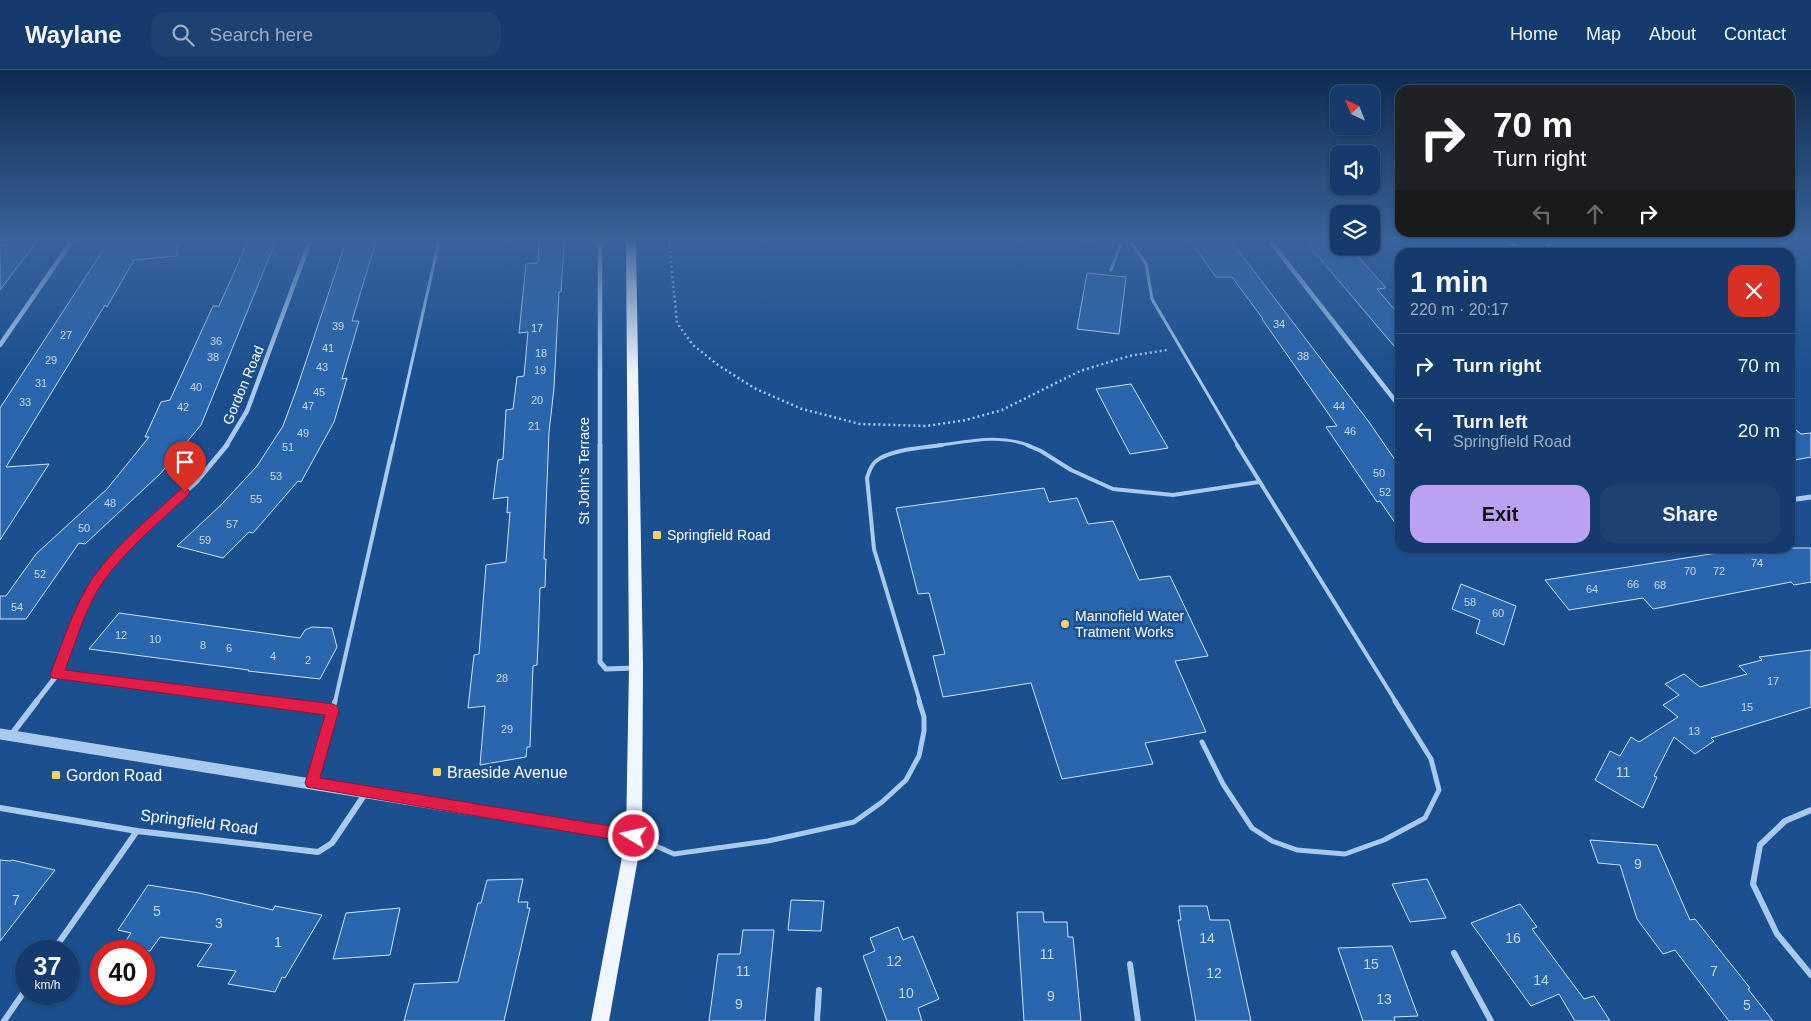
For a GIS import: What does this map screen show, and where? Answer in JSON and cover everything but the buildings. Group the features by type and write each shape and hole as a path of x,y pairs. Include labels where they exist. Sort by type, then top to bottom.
{"main road":[{"path":"600,1021 634,836 636,668 632,285"}],"street":[{"path":"0,345 41,285"},
{"name":"Gordon Road","path":"6,735 57,675 83,608 98,580 123,549 197,481 231,441 247,411 294,285"},
{"name":"St John's Terrace","path":"600,285 600,662 606,669 636,668"},
{"path":"1305,285 1395,401"},
{"path":"1795,499 1811,497"},
{"path":"57,675 333,710"},
{"path":"6,735 634,836"},
{"name":"Springfield Road","path":"0,808 136,831 318,852 332,843 366,792"},
{"path":"1811,810 1785,821 1760,845 1753,884 1777,934 1811,975"},
{"path":"61,940 136,831"},
{"path":"1454,953 1491,1021"},
{"path":"1130,964 1138,1021"},
{"path":"817,1021 819,990"},
{"path":"4,1021 15,1005"}],"lane":[{"path":"312,783 333,710 429,285"},
{"path":"1150,285 1152,299 1179,348 1259,482 1431,759 1439,790 1425,818 1384,840 1345,854 1297,850 1272,841 1252,828 1223,784 1202,742"},
{"path":"634,836 674,854 768,842 854,822 882,802 906,780 918,756 924,730 924,717 874,549 867,478 870,468 877,460 902,450 991,438 1018,441 1042,452 1072,470 1113,489 1173,495 1259,482"}],"path":[{"path":"673,285 677,323 693,345 718,365 754,388 802,409 860,424 926,426 966,420 1002,410 1080,371 1129,356 1179,348"}],"place":[{"name":"Springfield Road","path":"657,535"},
{"name":"Mannofield Water Tratment Works","path":"1065,624"},
{"name":"Braeside Avenue","path":"437,772"},
{"name":"Gordon Road","path":"56,775"}],"route":[{"path":"185,492 123,549 98,580 83,608 57,675 333,710 312,783 634,836"}]}
